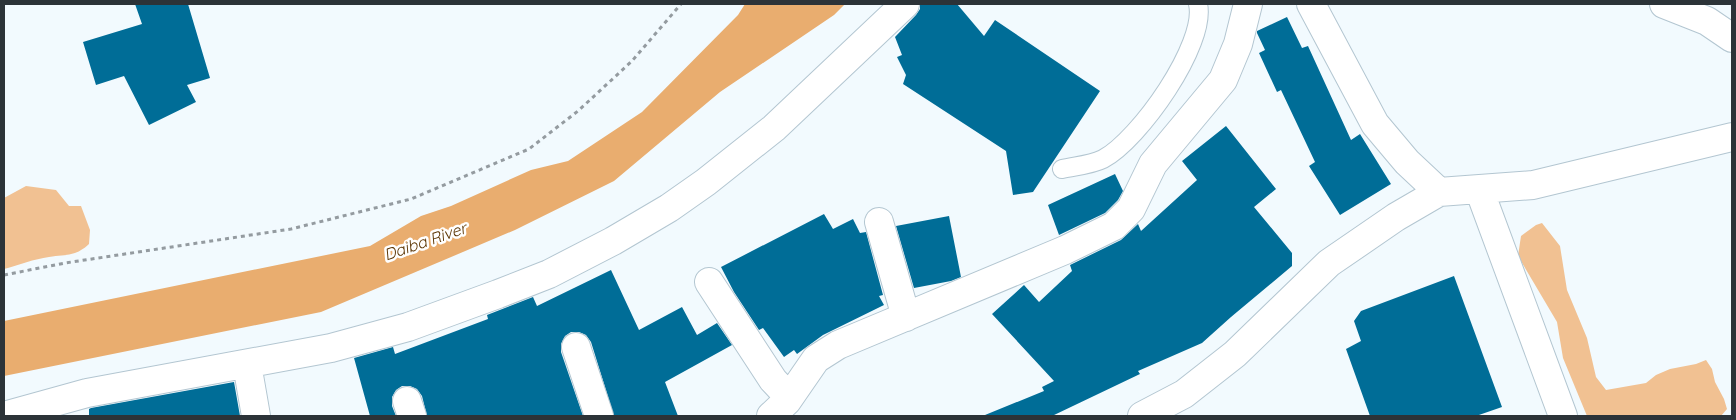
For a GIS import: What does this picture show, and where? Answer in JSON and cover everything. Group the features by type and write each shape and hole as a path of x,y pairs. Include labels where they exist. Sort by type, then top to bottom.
{"street":[{"path":"4,416 89,405 247,364 331,348 408,327 549,274 613,242 669,208 706,182 774,128 905,4"},
{"path":"770,416 789,397 816,359 838,345 1065,250 1114,226 1131,209 1157,158 1223,80 1238,44 1248,4"},
{"path":"1311,4 1375,124 1407,162 1439,192"},
{"path":"1664,4 1708,21 1732,38"},
{"path":"1142,416 1184,394 1235,354 1329,263 1396,217 1439,192 1533,185 1732,137"},
{"path":"1480,189 1563,416"},
{"path":"879,222 906,317"},
{"path":"709,282 773,380 789,397"},
{"path":"576,347 599,416"},
{"path":"247,364 256,416"}],"lane":[{"path":"1062,169 1103,159 1123,145 1141,126 1162,98 1191,46 1200,12 1198,4"}],"path":[{"path":"4,275 65,263 291,229 411,199 529,149 578,111 632,61 681,4"}],"shaded area":[{"path":"26,186 56,190 69,206 81,206 90,230 89,244 75,253 38,259 4,269 4,198"},
{"path":"1542,223 1560,246 1567,290 1587,338 1596,377 1606,390 1646,383 1656,375 1670,369 1706,360 1712,369 1715,382 1727,409 1721,416 1587,416 1563,358 1557,322 1518,256 1521,236"}],"water":[{"name":"Daiba River","path":"745,4 845,4 834,15 720,92 614,181 515,230 321,312 4,376 4,321 370,246 421,216 451,206 531,170 568,161 642,112 738,15"}],"building":[{"path":"135,4 188,4 210,78 187,85 196,102 149,125 124,76 96,85 83,42 142,24"},
{"path":"920,4 957,4 984,36 995,20 1100,91 1033,192 1013,195 1006,151 903,84 906,75 897,57 902,55 895,37 916,15 920,9"},
{"path":"1287,17 1302,48 1308,46 1351,140 1360,134 1391,184 1340,215 1309,166 1315,162 1281,90 1277,92 1259,53 1265,50 1257,31"},
{"path":"1226,126 1276,189 1254,207 1292,253 1292,266 1202,343 1138,371 1140,374 1052,416 985,416 1044,391 1042,387 1054,381 992,314 1024,285 1039,302 1072,271 1070,265 1121,240 1138,224 1141,231 1197,180 1182,161"},
{"path":"1115,174 1123,191 1118,200 1105,213 1059,235 1048,205"},
{"path":"824,214 833,229 853,219 860,233 866,232 883,295 879,296 884,305 823,335 797,354 794,350 784,357 763,328 759,330 734,292 721,267"},
{"path":"949,216 961,277 951,281 914,288 896,226"},
{"path":"611,270 639,330 682,307 697,335 717,323 732,345 665,382 678,416 614,416 591,342 586,335 579,332 571,332 565,336 561,344 561,352 583,416 427,416 422,396 417,389 410,386 402,386 396,390 392,397 392,406 396,416 370,416 354,358 393,347 395,354 488,319 487,315 533,297 537,306"},
{"path":"1454,276 1502,407 1476,416 1370,416 1346,349 1361,341 1354,321 1361,311"},
{"path":"234,382 240,416 89,416 89,409 91,408"}]}
